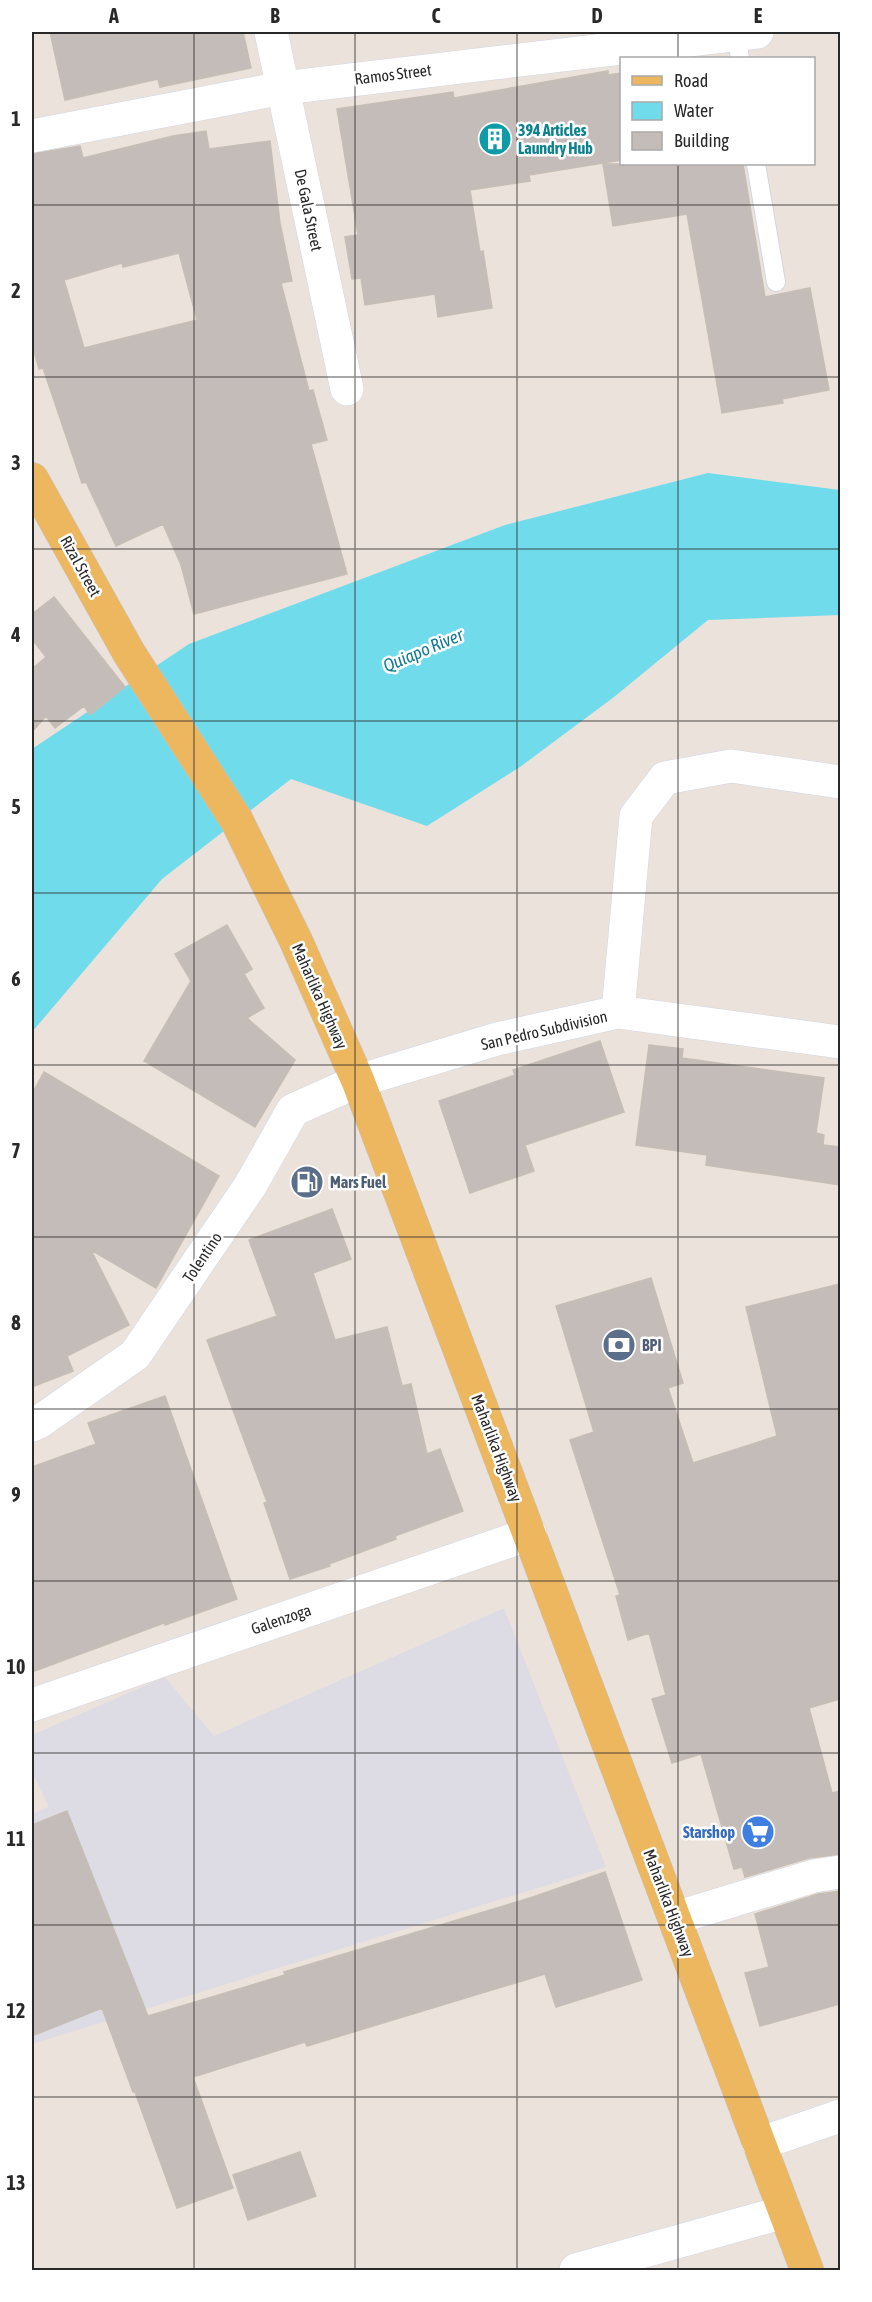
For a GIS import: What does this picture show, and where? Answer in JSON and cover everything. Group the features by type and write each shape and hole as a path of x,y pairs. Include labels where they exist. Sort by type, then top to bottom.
{"main road":[{"name":"Rizal Street","path":"32,478 129,653"},
{"name":"Maharlika Highway","path":"129,653 237,821 296,941 358,1081 807,2271"}],"street":[{"name":"De Gala Street","path":"271,32 347,389"},
{"name":"Ramos Street","path":"32,136 283,88 742,39"},
{"path":"618,1012 636,816 665,778 731,766 840,782"},
{"name":"San Pedro Subdivision","path":"358,1081 497,1040 618,1012 840,1042"},
{"name":"Tolentino","path":"32,1425 135,1355 250,1186 293,1110 358,1081"},
{"name":"Galenzoga","path":"32,1705 530,1534"},
{"path":"675,1918 814,1876 840,1872"},
{"path":"759,2144 840,2116"},
{"path":"576,2271 784,2212"}],"lane":[{"path":"756,165 776,282"}],"shaded area":[{"path":"504,1608 606,1867 32,2044 32,1814 49,1807 32,1772 32,1735 165,1677 214,1736"}],"water":[{"name":"Quiapo River","path":"708,473 840,490 840,615 708,620 614,697 520,767 427,826 291,779 162,879 32,1032 32,749 189,644 505,525"}],"building":[{"path":"50,32 243,32 251,68 160,87 158,79 65,100"},
{"path":"608,71 608,75 620,73 620,160 529,175 530,181 470,190 492,308 438,317 435,294 365,305 361,278 352,279 345,237 358,235 337,109 453,92 454,98"},
{"path":"206,131 209,149 270,141 280,223 292,281 281,283 309,391 313,390 327,440 311,444 347,574 194,614 181,565 163,524 116,546 86,482 82,483 43,368 39,369 32,344 32,154 80,146 83,158 173,136","holes":["179,253 197,320 84,348 64,280 122,263 123,267"]},
{"path":"603,164 743,165 765,297 810,288 829,390 782,399 783,403 722,413 687,214 613,226"},
{"path":"54,597 125,687 90,715 84,706 55,728 46,716 32,732 32,669 46,657 32,639 32,614"},
{"path":"227,925 252,969 244,974 264,1008 247,1018 295,1060 255,1127 144,1061 191,981 175,954"},
{"path":"600,1041 624,1112 525,1145 534,1171 470,1193 439,1101 515,1075 513,1070"},
{"path":"649,1045 683,1049 682,1058 824,1078 816,1133 824,1135 823,1145 840,1147 840,1185 706,1165 707,1155 636,1145"},
{"path":"44,1072 219,1176 156,1288 91,1250 129,1325 67,1356 73,1371 32,1387 32,1094"},
{"path":"332,1209 351,1259 313,1273 335,1340 387,1327 402,1386 411,1384 427,1454 440,1449 463,1511 395,1536 396,1539 329,1564 330,1566 290,1579 264,1503 267,1502 207,1340 277,1316 249,1240"},
{"path":"651,1278 683,1383 668,1388 693,1463 777,1436 746,1307 840,1284 840,1699 809,1708 832,1793 840,1791 840,1854 809,1858 745,1877 742,1867 734,1869 701,1754 672,1763 652,1699 666,1695 649,1633 628,1640 616,1596 620,1595 570,1440 594,1432 556,1306"},
{"path":"165,1396 237,1599 165,1625 164,1623 32,1672 32,1467 96,1444 88,1423"},
{"path":"67,1811 148,2016 285,1975 284,1972 533,1897 605,1872 642,1980 556,2007 545,1974 307,2046 305,2042 193,2077 233,2188 177,2208 102,2008 32,2036 32,1825"},
{"path":"840,1891 840,2004 760,2026 745,1973 769,1967 755,1914 818,1894"},
{"path":"300,2152 316,2196 248,2220 233,2175"}],"place":[{"name":"394 Articles Laundry Hub","path":"495,139"},
{"name":"Mars Fuel","path":"307,1182"},
{"name":"BPI","path":"619,1345"},
{"name":"Starshop","path":"758,1832"}]}
